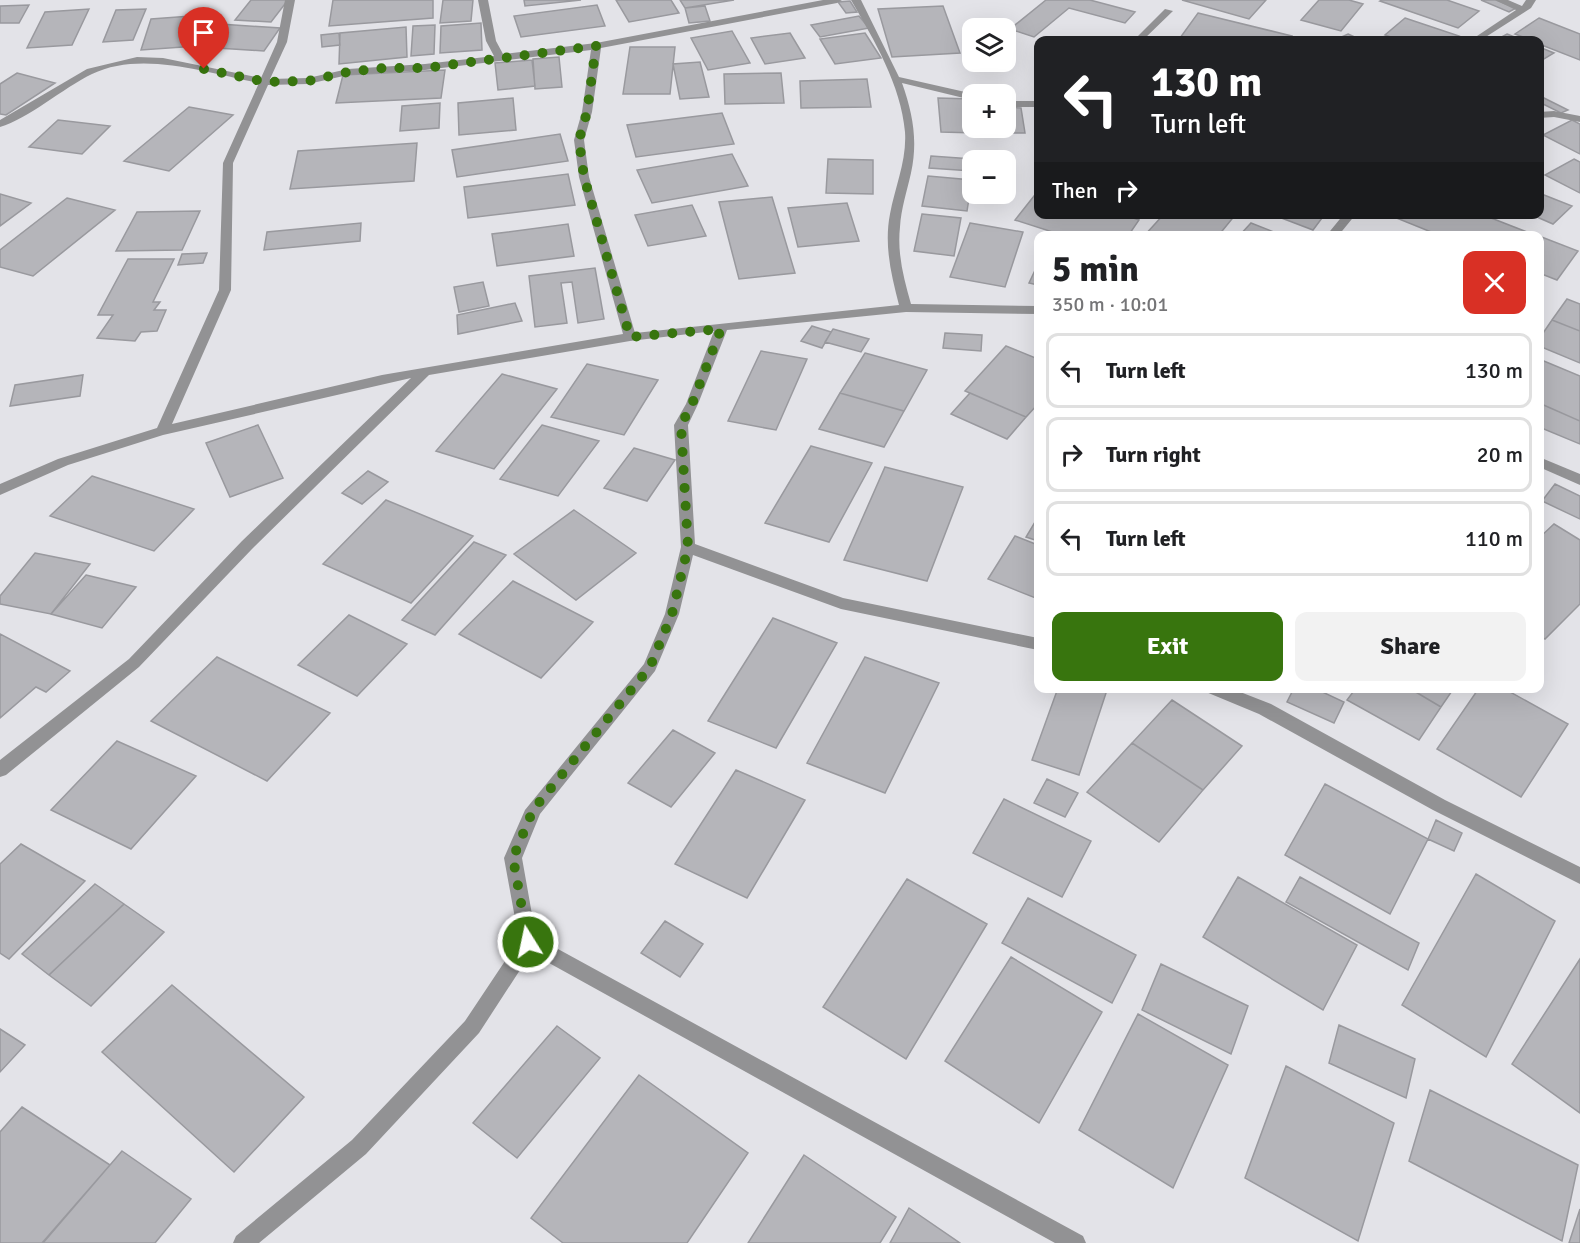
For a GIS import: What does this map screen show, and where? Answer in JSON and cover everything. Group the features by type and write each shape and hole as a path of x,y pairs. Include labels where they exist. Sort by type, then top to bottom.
{"street":[{"path":"162,431 225,290 228,163 282,42 290,0"},
{"path":"483,0 491,41 500,57"},
{"path":"0,124 90,72 137,60 163,61 266,82 308,81 348,72 384,68 425,68 596,46 837,0"},
{"path":"856,0 878,38 896,79 910,131 909,168 896,214 893,258 906,308"},
{"path":"1500,0 1523,9"},
{"path":"1481,36 1523,9 1531,0"},
{"path":"1143,36 1168,11"},
{"path":"596,46 587,112 579,140 580,150 596,224 630,337"},
{"path":"896,79 962,95"},
{"path":"1016,104 1034,104"},
{"path":"1544,115 1554,114 1580,119"},
{"path":"1336,231 1346,219"},
{"path":"0,490 63,462 162,431 382,378 630,337 721,329 843,313 906,308 1034,310"},
{"path":"243,1243 359,1147 472,1027 528,942 513,858 533,810 650,667 672,614 688,547 681,425 692,404 721,329"},
{"path":"0,770 134,663 248,545 425,372"},
{"path":"1544,464 1580,480"},
{"path":"688,547 841,603 1034,643"},
{"path":"1225,693 1265,709 1439,805 1580,876"},
{"path":"528,942 1076,1243"}],"building":[{"path":"251,0 288,0 271,22 235,20"},
{"path":"333,0 433,0 433,18 329,26"},
{"path":"443,0 473,0 471,21 440,23"},
{"path":"524,0 581,0 525,6"},
{"path":"616,0 671,0 679,13 629,22"},
{"path":"680,0 734,0 685,8"},
{"path":"1046,0 1090,0 1135,12 1125,23 1069,8 1034,37 1016,31 1016,24"},
{"path":"1182,0 1266,0 1249,19"},
{"path":"1319,0 1349,0 1363,4 1341,31 1301,20"},
{"path":"1447,0 1479,11 1458,28 1380,1"},
{"path":"1481,0 1496,0 1516,8 1509,12"},
{"path":"850,1 857,12 846,13 838,2"},
{"path":"29,5 19,23 0,23 0,6"},
{"path":"597,5 605,26 521,37 514,16"},
{"path":"705,6 710,21 689,23 685,8"},
{"path":"943,6 960,53 892,57 878,9"},
{"path":"89,9 72,45 27,48 45,12"},
{"path":"146,9 133,40 103,42 116,10"},
{"path":"1198,13 1292,36 1181,36"},
{"path":"204,15 197,46 141,50 151,19"},
{"path":"859,16 869,28 820,37 811,25"},
{"path":"1405,18 1459,36 1388,36 1385,35"},
{"path":"1539,18 1580,34 1580,60 1544,46 1544,36 1515,34"},
{"path":"481,23 482,50 440,53 441,26"},
{"path":"220,24 280,28 264,51 202,47"},
{"path":"435,25 434,54 411,56 413,26"},
{"path":"406,27 407,57 339,64 340,33"},
{"path":"732,31 750,63 708,70 691,38"},
{"path":"339,33 340,45 322,47 321,35"},
{"path":"790,33 805,58 765,64 751,38"},
{"path":"865,33 881,58 835,64 820,39"},
{"path":"630,47 675,47 670,94 623,94"},
{"path":"1544,49 1554,53 1544,59"},
{"path":"559,57 562,87 535,89 533,59"},
{"path":"532,60 535,86 498,90 495,63"},
{"path":"700,62 709,97 680,99 673,64"},
{"path":"445,70 441,98 336,103 343,75"},
{"path":"17,73 55,83 6,115 0,114 0,84"},
{"path":"781,73 784,103 725,104 724,74"},
{"path":"867,79 871,107 801,108 800,81"},
{"path":"513,98 516,130 459,135 458,103"},
{"path":"938,98 962,99 962,133 941,132"},
{"path":"1544,98 1568,110 1561,113 1544,104"},
{"path":"440,103 439,128 400,131 402,106"},
{"path":"189,107 233,115 169,171 124,161"},
{"path":"1016,108 1021,108 1025,133 1016,133"},
{"path":"722,113 734,144 636,157 627,125"},
{"path":"58,120 110,126 82,154 29,147"},
{"path":"1572,120 1580,124 1580,154 1544,136"},
{"path":"560,134 568,161 457,177 452,150"},
{"path":"417,143 414,181 290,189 298,151"},
{"path":"732,154 748,186 652,203 637,170"},
{"path":"931,156 962,158 962,170 929,168"},
{"path":"828,159 873,160 873,194 826,193"},
{"path":"1574,159 1580,162 1580,193 1545,175"},
{"path":"568,174 575,205 468,218 464,187"},
{"path":"928,176 962,179 962,204 968,204 967,211 922,206"},
{"path":"0,194 31,203 0,226"},
{"path":"1544,195 1572,206 1553,224 1542,219 1544,219"},
{"path":"1034,196 1034,219 1139,220 1131,231 1049,231 1015,220"},
{"path":"772,197 795,273 739,279 719,202"},
{"path":"67,198 115,210 33,276 0,267 0,250"},
{"path":"847,203 859,241 798,247 788,208"},
{"path":"692,205 706,236 648,246 635,215"},
{"path":"200,211 182,250 116,251 137,212"},
{"path":"922,214 961,218 954,256 914,251"},
{"path":"1159,219 1232,219 1222,231 1149,231"},
{"path":"1284,219 1321,219 1313,230"},
{"path":"1399,219 1494,219 1524,231 1429,231"},
{"path":"361,223 360,241 264,250 267,232"},
{"path":"970,223 1023,232 1005,287 950,277"},
{"path":"1251,223 1271,231 1244,231"},
{"path":"568,224 574,256 497,266 492,234"},
{"path":"1544,238 1578,251 1557,280 1544,275"},
{"path":"207,253 203,263 178,265 182,254"},
{"path":"128,259 174,259 153,302 160,302 154,310 166,310 157,331 141,332 135,341 97,338 113,315 98,315"},
{"path":"595,268 604,319 578,323 572,282 561,283 567,323 535,327 529,276"},
{"path":"1034,272 1034,284 1029,283"},
{"path":"483,282 489,306 459,312 454,287"},
{"path":"1567,299 1580,304 1580,331 1552,320"},
{"path":"515,303 522,321 458,334 457,315"},
{"path":"1552,320 1580,331 1580,363 1544,348 1544,332"},
{"path":"812,326 831,332 822,348 801,341"},
{"path":"833,329 869,339 861,352 825,342"},
{"path":"945,333 982,335 981,351 943,348"},
{"path":"1006,346 1034,357 1034,408 1026,417 965,391"},
{"path":"761,351 807,359 776,430 728,421"},
{"path":"865,353 927,370 904,411 840,393"},
{"path":"1544,361 1580,376 1580,421 1544,405"},
{"path":"587,364 658,380 624,435 551,417"},
{"path":"502,374 557,389 494,469 436,451"},
{"path":"83,375 80,396 10,406 15,385"},
{"path":"840,393 904,411 884,447 819,429"},
{"path":"970,393 1026,417 1007,439 951,414"},
{"path":"1544,405 1580,421 1580,444 1544,429"},
{"path":"258,425 283,478 230,497 206,443"},
{"path":"542,425 599,441 558,496 500,479"},
{"path":"811,446 872,463 829,542 765,523"},
{"path":"634,448 675,460 647,501 604,488"},
{"path":"885,467 963,487 927,581 844,560"},
{"path":"368,471 388,482 362,504 342,493"},
{"path":"92,476 194,509 154,551 50,516"},
{"path":"1555,484 1580,496 1580,519 1544,502 1544,498"},
{"path":"386,500 473,536 411,603 323,564"},
{"path":"574,510 636,553 576,600 514,554"},
{"path":"1034,524 1034,540 1026,537"},
{"path":"1554,524 1580,540 1580,604 1545,639 1544,638 1544,533"},
{"path":"1015,536 1034,543 1034,597 988,579"},
{"path":"474,542 506,555 435,635 402,620"},
{"path":"35,553 90,564 51,614 0,604 0,596"},
{"path":"86,575 136,587 102,628 51,614"},
{"path":"513,581 593,622 541,678 459,634"},
{"path":"349,615 407,644 357,696 298,665"},
{"path":"773,618 837,643 776,748 708,721"},
{"path":"0,634 70,671 46,692 36,687 0,718"},
{"path":"217,657 330,713 267,781 151,721"},
{"path":"865,657 939,683 885,793 807,763"},
{"path":"1056,693 1106,693 1079,775 1032,760"},
{"path":"1292,693 1325,693 1344,702 1334,723 1287,702"},
{"path":"1352,693 1417,693 1441,707 1419,740 1347,700"},
{"path":"1417,693 1451,693 1441,707"},
{"path":"1476,693 1512,693 1568,724 1521,797 1437,749"},
{"path":"1172,700 1242,746 1203,790 1132,743"},
{"path":"673,730 715,753 671,807 628,783"},
{"path":"117,741 196,776 131,849 51,810"},
{"path":"1132,743 1203,790 1159,842 1087,792"},
{"path":"736,770 805,800 747,898 675,864"},
{"path":"1047,779 1078,793 1065,817 1034,803"},
{"path":"1325,784 1428,839 1390,914 1285,855"},
{"path":"1004,799 1091,841 1062,897 973,853"},
{"path":"1436,820 1462,833 1454,851 1428,839"},
{"path":"21,844 85,881 9,959 0,953 0,864"},
{"path":"1476,874 1555,921 1486,1057 1402,1005"},
{"path":"1238,877 1357,945 1323,1010 1203,937"},
{"path":"1300,877 1419,943 1408,970 1286,902"},
{"path":"907,879 987,924 906,1059 823,1007"},
{"path":"95,884 124,904 49,975 22,954"},
{"path":"1028,898 1136,955 1112,1003 1002,943"},
{"path":"124,904 164,932 91,1006 49,975"},
{"path":"665,921 703,944 680,977 641,953"},
{"path":"1011,957 1102,1012 1039,1123 945,1061"},
{"path":"1580,959 1580,1113 1512,1064"},
{"path":"1161,964 1248,1006 1231,1054 1142,1010"},
{"path":"172,985 304,1097 234,1172 102,1052"},
{"path":"1138,1014 1228,1065 1173,1188 1079,1130"},
{"path":"1339,1025 1415,1059 1406,1098 1329,1063"},
{"path":"557,1026 600,1058 517,1158 473,1123"},
{"path":"0,1029 25,1045 0,1072"},
{"path":"1286,1066 1394,1123 1358,1241 1245,1178"},
{"path":"639,1075 748,1153 687,1243 563,1243 531,1218"},
{"path":"1430,1090 1578,1165 1562,1241 1409,1161"},
{"path":"22,1107 110,1165 42,1243 0,1243 0,1132"},
{"path":"122,1151 191,1199 155,1243 43,1243"},
{"path":"804,1155 896,1217 880,1243 748,1243"},
{"path":"909,1208 960,1243 890,1243"},
{"path":"1580,1209 1580,1243 1569,1243"}],"route":[{"path":"204,69 266,82 308,81 348,72 384,68 425,68 596,46 587,112 579,140 584,177 596,224 630,337 721,329 692,404 681,425 688,547 672,614 650,667 533,810 513,858 528,942"}]}
